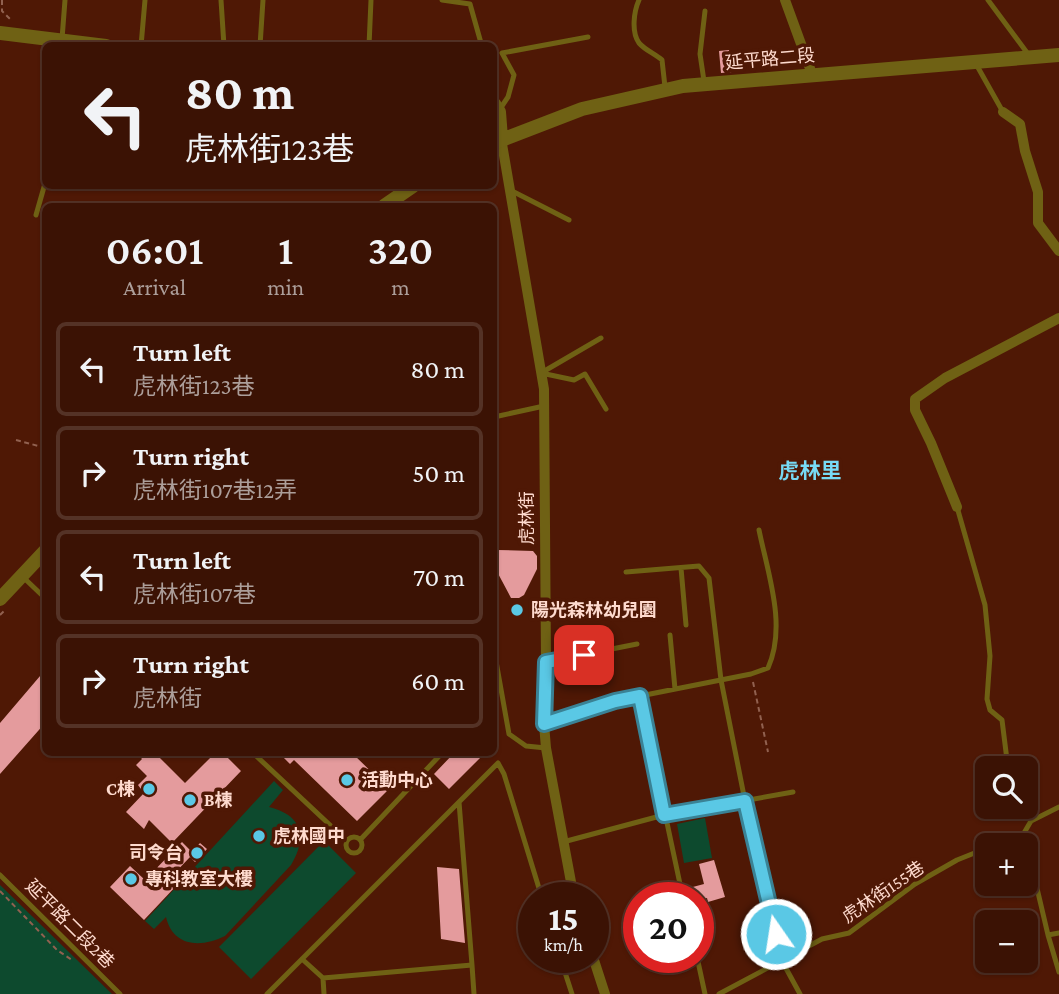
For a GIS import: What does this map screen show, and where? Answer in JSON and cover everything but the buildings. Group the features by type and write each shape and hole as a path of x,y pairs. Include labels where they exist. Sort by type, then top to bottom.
{"street":[{"path":"785,0 812,74"},
{"path":"5,34 51,42"},
{"name":"延平路二段","path":"497,141 582,109 665,90 812,74 1059,55"},
{"path":"1003,111 1020,124 1038,192 1038,223 1059,251"},
{"name":"虎林街","path":"497,141 510,190 541,373 544,406 544,724 571,882"},
{"path":"388,203 409,189"},
{"path":"957,507 915,410 915,399 967,366 1059,318"},
{"path":"0,599 42,554"},
{"path":"598,973 605,994"}],"lane":[{"path":"62,42 65,0"},
{"path":"141,42 145,0"},
{"path":"221,0 224,42"},
{"path":"260,42 262,0"},
{"path":"369,42 371,0"},
{"path":"442,0 470,4 481,42"},
{"path":"639,0 634,12 636,36 639,44 662,60 665,90"},
{"path":"988,0 1030,57"},
{"path":"704,85 700,54 705,11"},
{"path":"497,107 508,97 514,75 502,53 588,37"},
{"path":"975,61 1003,111"},
{"path":"36,215 43,189"},
{"path":"510,190 569,220"},
{"path":"541,373 601,338"},
{"path":"541,373 574,380 585,374 606,409"},
{"path":"497,416 544,406"},
{"path":"957,507 985,605 990,656 987,699 990,710 1002,720 1006,756"},
{"path":"544,724 615,701 751,674 768,668 775,653 776,610 759,530"},
{"path":"626,572 699,566 709,578 720,680 745,801 782,961 800,994"},
{"path":"681,568 686,625"},
{"path":"22,575 42,595"},
{"path":"670,635 675,689"},
{"path":"546,662 637,644"},
{"path":"497,667 509,733 526,746 546,748"},
{"path":"640,696 679,882"},
{"path":"497,708 504,706"},
{"path":"256,756 347,841 347,849 354,853 359,852 362,847 360,840"},
{"path":"360,840 439,756"},
{"path":"267,994 498,763 537,882"},
{"path":"564,842 664,815 793,792"},
{"path":"459,802 474,994"},
{"path":"1024,833 1031,821 1059,807"},
{"path":"347,841 353,837 360,840"},
{"name":"虎林街155巷","path":"719,994 822,939 849,933 915,884 975,853"},
{"name":"延平路二段2巷","path":"0,875 120,994"},
{"path":"1038,892 1059,972"},
{"path":"1048,935 1059,933"},
{"path":"302,959 323,978 324,994"},
{"path":"323,978 472,965"},
{"path":"566,973 572,994"},
{"path":"700,973 705,994"}],"path":[{"path":"2,0 2,11 11,20 5,34"},
{"path":"16,440 42,447"},
{"path":"751,674 768,752"},
{"path":"0,891 57,950 77,962"}],"green space":[{"path":"274,781 283,790 269,807 289,815 299,828 299,845 291,865 225,936 207,942 189,942 175,934 166,917 154,929 145,921"},
{"path":"705,818 712,858 684,863 677,824"},
{"path":"324,841 356,873 251,979 219,947"},
{"path":"0,885 112,994 0,994"}],"place":[{"name":"陽光森林幼兒園","path":"517,610"},
{"name":"活動中心","path":"347,780"},
{"name":"C棟","path":"149,789"},
{"name":"B棟","path":"190,800"},
{"name":"虎林國中","path":"259,836"},
{"name":"司令台","path":"197,853"},
{"name":"專科教室大樓","path":"131,879"}],"district":[{"name":"虎林里","path":"810,471"}],"route":[{"path":"584,655 546,662 544,724 615,701 640,696 664,815 745,801 776,934"}]}
